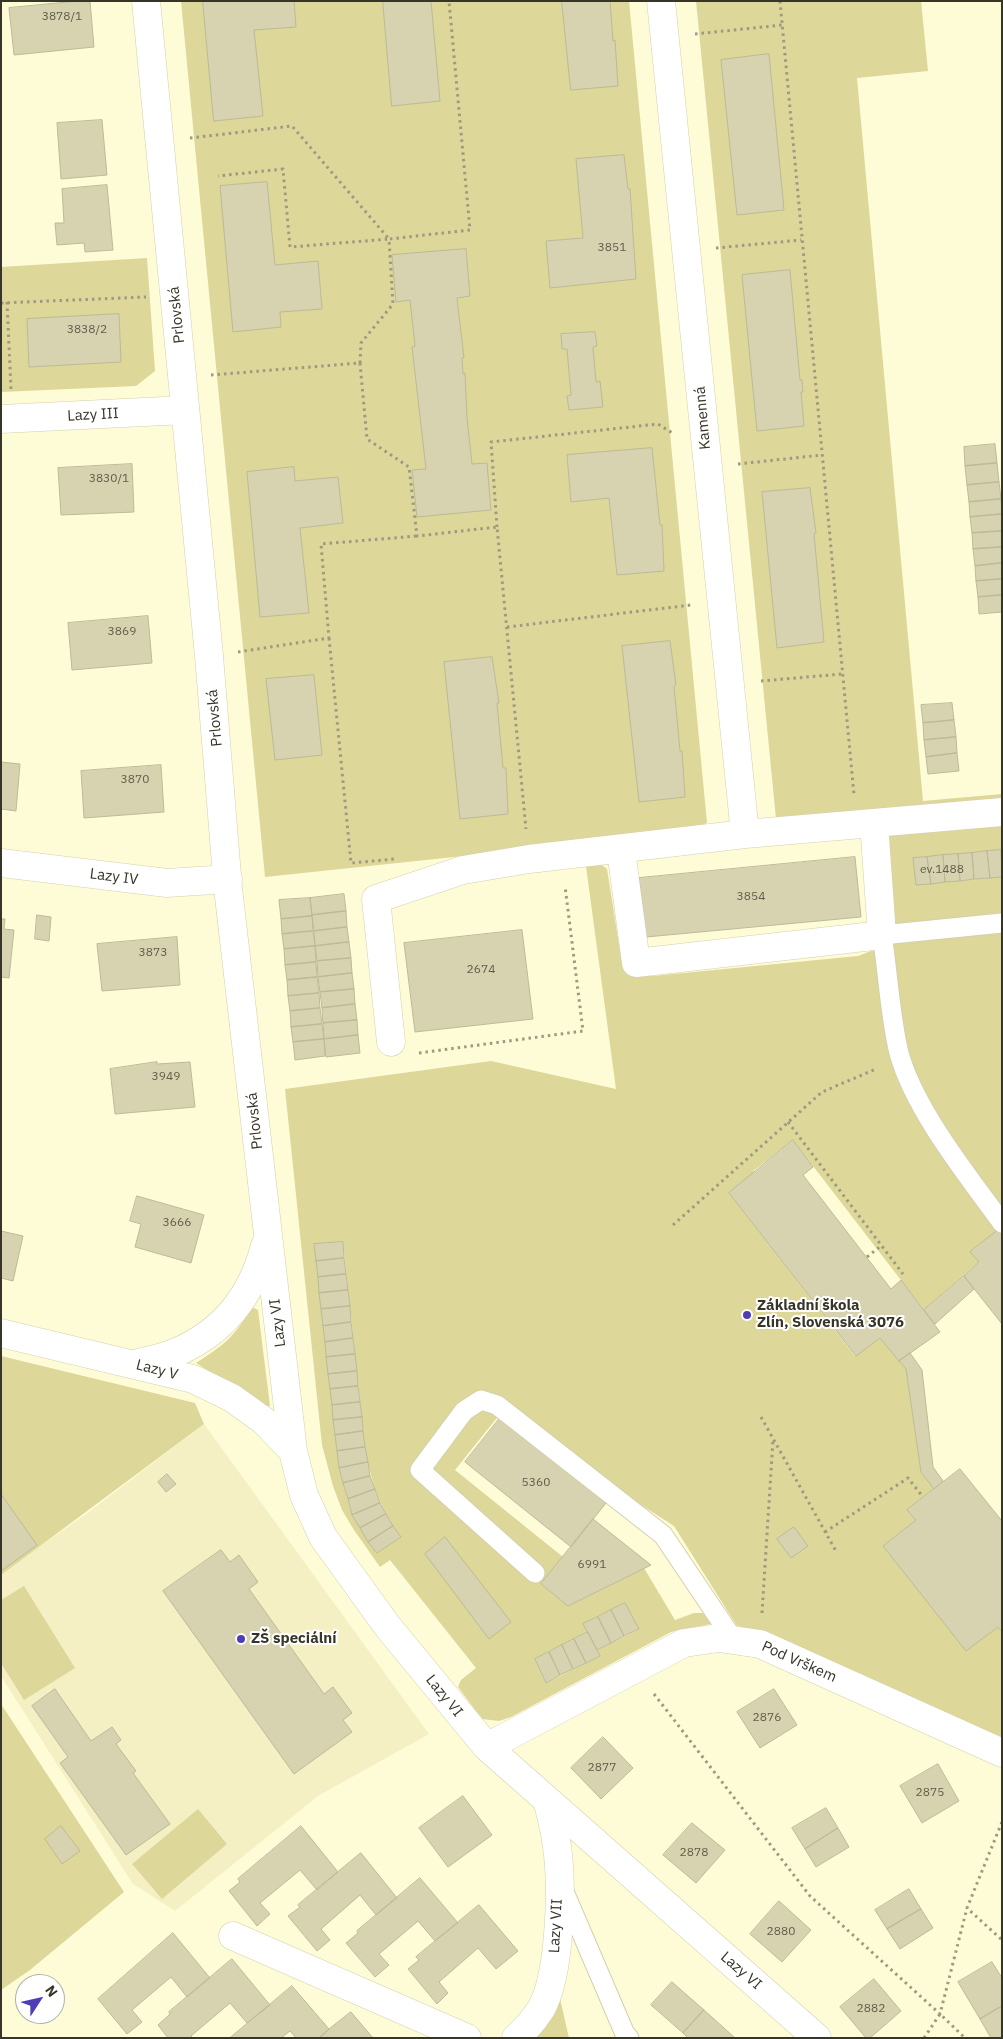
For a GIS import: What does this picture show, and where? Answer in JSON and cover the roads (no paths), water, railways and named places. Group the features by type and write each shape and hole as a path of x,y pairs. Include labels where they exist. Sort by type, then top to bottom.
{"street":[{"name":"Prlovská","path":"133,1364 176,1352 210,1332 230,1314 248,1292 256,1277 268,1237 228,879 183,377 146,1"},
{"name":"Kamenná","path":"661,1 688,250 745,834"},
{"name":"Lazy III","path":"7,418 186,410"},
{"path":"402,1048 376,899 464,870 529,859 621,850 745,834 1002,812"},
{"path":"621,850 636,963 882,935 874,823"},
{"name":"Lazy IV","path":"1,863 168,883 228,879"},
{"name":"Lazy VI","path":"268,1237 293,1451 304,1495 322,1537 388,1627 486,1747 817,2038"},
{"name":"Lazy V","path":"1,1333 192,1379 232,1398 264,1421 293,1451"},
{"name":"Pod Vrškem","path":"486,1747 684,1643 700,1639 733,1639 760,1644 1002,1753"},
{"name":"Lazy VII","path":"516,2038 541,2008 551,1983 558,1921 558,1879 557,1841 548,1802"},
{"path":"233,1936 467,2038"}],"lane":[{"path":"1002,923 882,935 899,1053 908,1078 938,1133 1002,1223"},
{"path":"535,1573 420,1470 464,1411 481,1400 497,1405 663,1535 733,1639"},
{"path":"558,1879 588,1943 625,2034 629,2038"}],"place":[{"name":"Základní škola Zlín, Slovenská 3076","path":"747,1315"},
{"name":"ZŠ speciální","path":"241,1639"}]}
